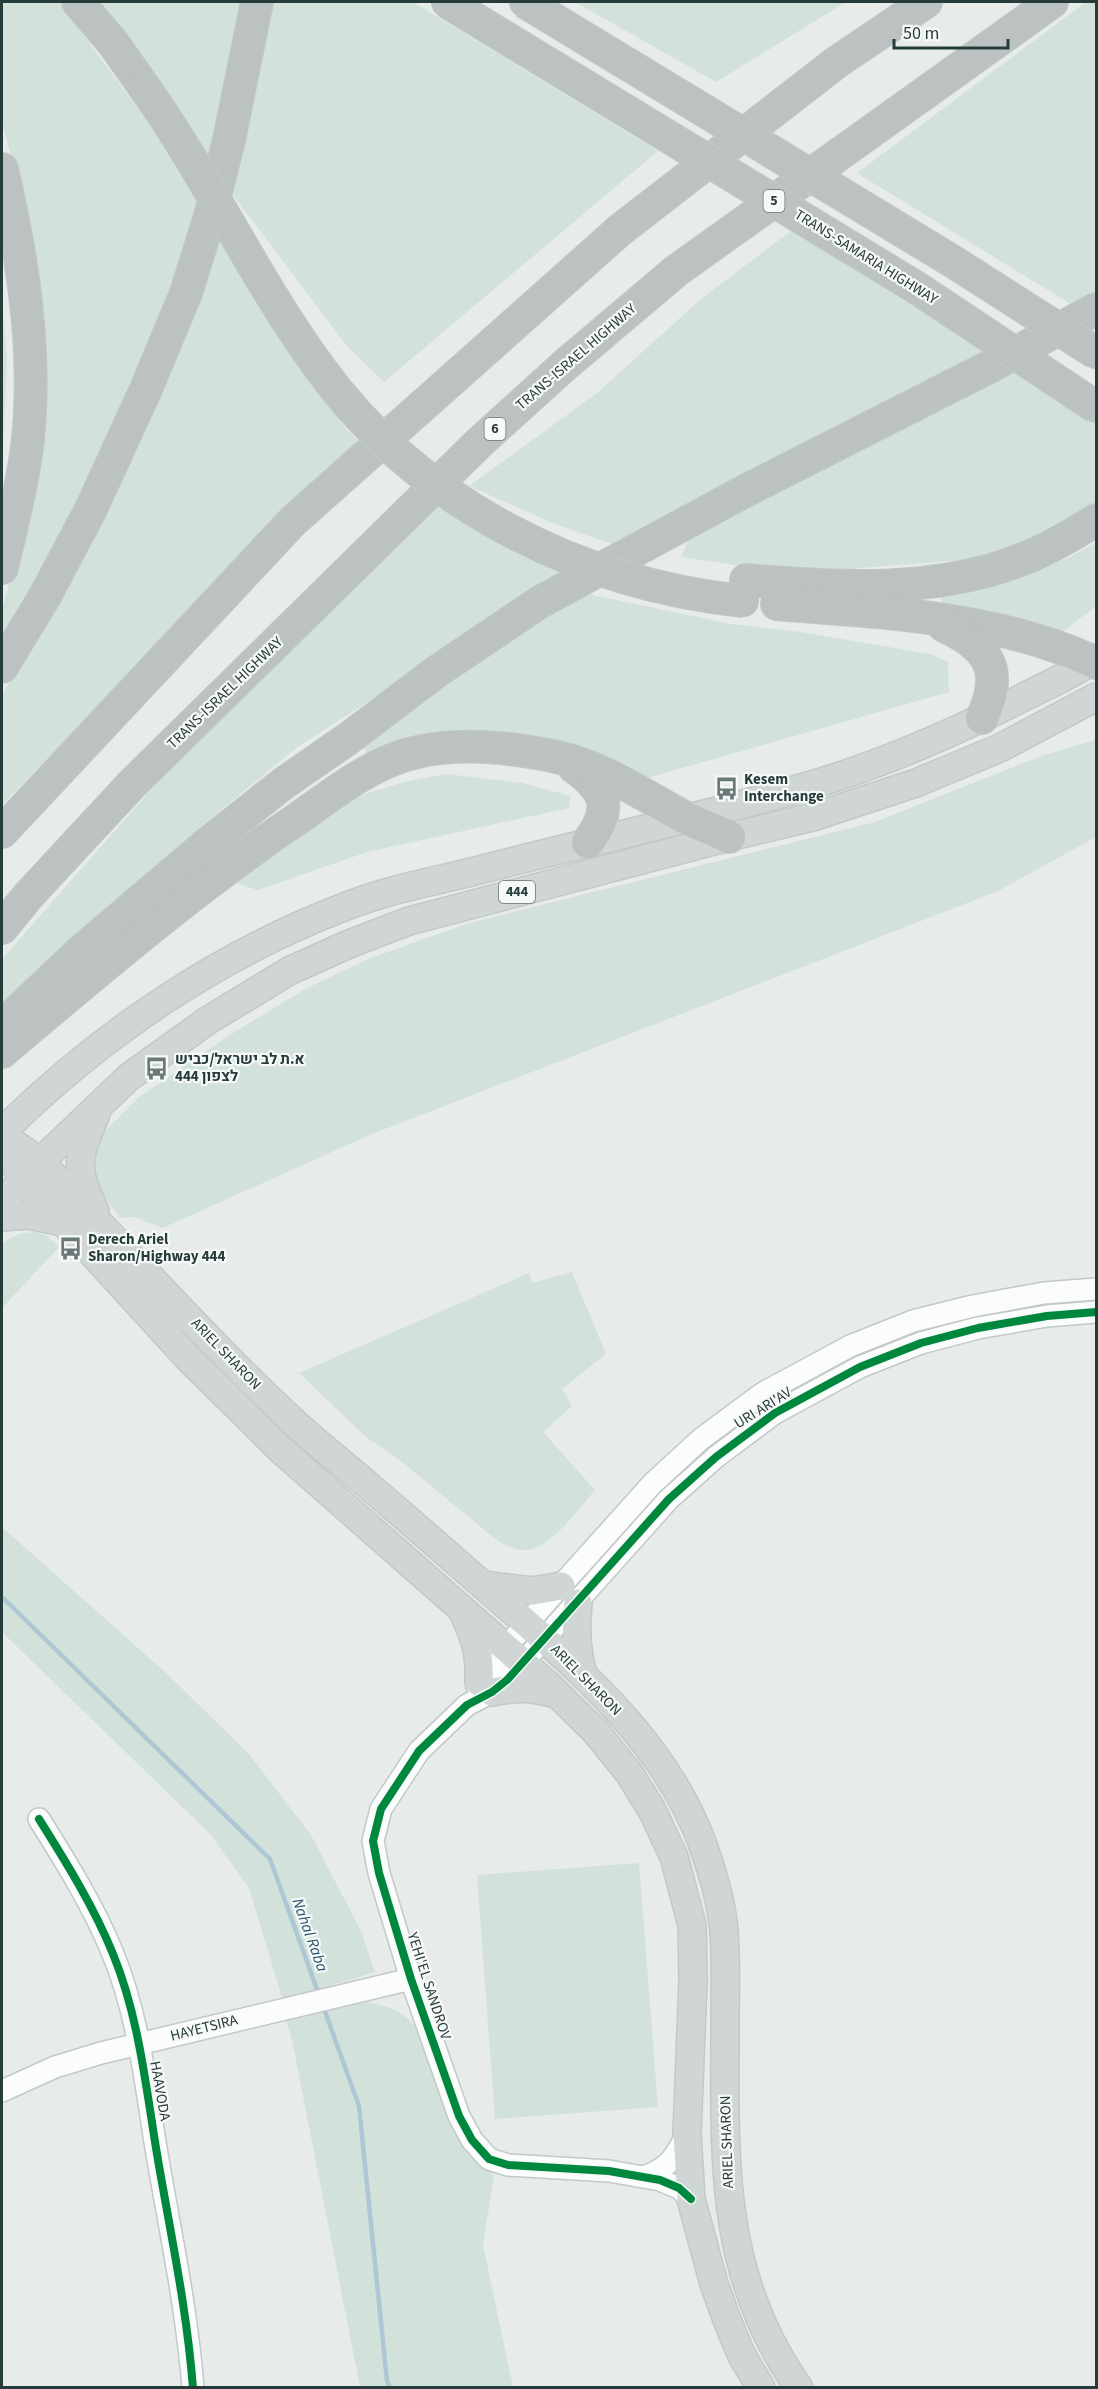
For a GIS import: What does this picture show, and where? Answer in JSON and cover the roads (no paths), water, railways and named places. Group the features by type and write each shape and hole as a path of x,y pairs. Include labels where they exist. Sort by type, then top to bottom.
{"highway":[{"path":"78,2 112,43 169,122 313,358 346,400 402,456 454,498 536,544 598,570 642,584 745,590 860,587 960,577 1026,558 1062,541 1096,520"},
{"path":"2,668 45,596 90,509 146,389 186,292 210,216 229,140 257,2"},
{"name":"TRANS-SAMARIA HIGHWAY","path":"447,2 917,288 1096,407"},
{"path":"525,2 952,261 1096,353"},
{"path":"2,832 293,521 620,230 837,62 926,2"},
{"name":"TRANS-ISRAEL HIGHWAY","path":"2,928 28,896 140,776 480,442 565,365 676,271 1052,2"},
{"path":"2,169 16,234 25,301 31,381 27,447 2,568"},
{"path":"2,1026 80,952 234,823 436,672 540,602 745,491 993,365 1096,309"},
{"path":"745,590 897,614 939,618 999,631 1095,661"},
{"path":"897,614 940,625 958,633 973,642 987,658 994,685 982,718"},
{"path":"2,1052 124,948 280,830 362,776 409,754 458,746 506,748 558,757 607,775 687,818 729,837"},
{"path":"558,757 593,782 604,801 601,820 588,842"}],"main road":[{"name":"444","path":"2,1135 40,1094 120,1031 173,995 275,938 345,906 403,888 811,785 982,718 1095,661"},
{"name":"444","path":"2,1203 31,1171 129,1077 207,1020 289,971 410,921 813,817 916,783 1000,748 1096,698"},
{"path":"1000,748 1096,715"},
{"path":"102,1102 80,1155 83,1185 103,1225"},
{"name":"ARIEL SHARON","path":"2,1135 31,1171 63,1222 237,1409 558,1695 594,1731 629,1773 652,1810 674,1857 692,1925 693,1981 687,2134 691,2199 714,2284 727,2320 742,2355 761,2388"},
{"name":"ARIEL SHARON","path":"31,1171 103,1225 277,1407 583,1675 618,1710 654,1755 679,1795 704,1846 723,1921 725,2146 736,2248 756,2308 771,2342 799,2388"},
{"path":"2,1217 28,1215 63,1222"},
{"path":"483,1586 569,1594 576,1651 583,1675"},
{"path":"461,1608 475,1639 480,1657 479,1693 520,1687 534,1688 558,1695"}],"street":[{"name":"URI ARI'AV","path":"514,1656 569,1594 653,1483 701,1439 763,1393 850,1346 913,1321 972,1306 1044,1293 1096,1289"},
{"name":"URI ARI'AV","path":"569,1594 716,1457 776,1413 860,1367 921,1343 978,1328 1047,1316 1096,1312"},
{"name":"YEHI'EL SANDROV","path":"514,1656 419,1751 381,1809 373,1841 379,1873 411,1979 459,2116 472,2140 489,2159 508,2165 609,2171 660,2180 679,2188 691,2199"},
{"name":"HAAVODA","path":"39,1819 87,1900 113,1954 126,1990 176,2260 193,2388"},
{"name":"HAYETSIRA","path":"2,2091 56,2067 137,2044 411,1979"},
{"path":"644,2177 660,2171 675,2156 687,2134"}],"waterway":[{"name":"Nahal Raba","path":"2,1597 270,1859 319,1995"},
{"name":"Nahal Raba","path":"323,2006 359,2106 387,2381 390,2388"}],"place":[{"name":"Kesem Interchange","path":"726,788"},
{"name":"א.ת לב ישראל/כביש 444 לצפון","path":"157,1068"},
{"name":"Derech Ariel Sharon/Highway 444","path":"70,1248"}]}
